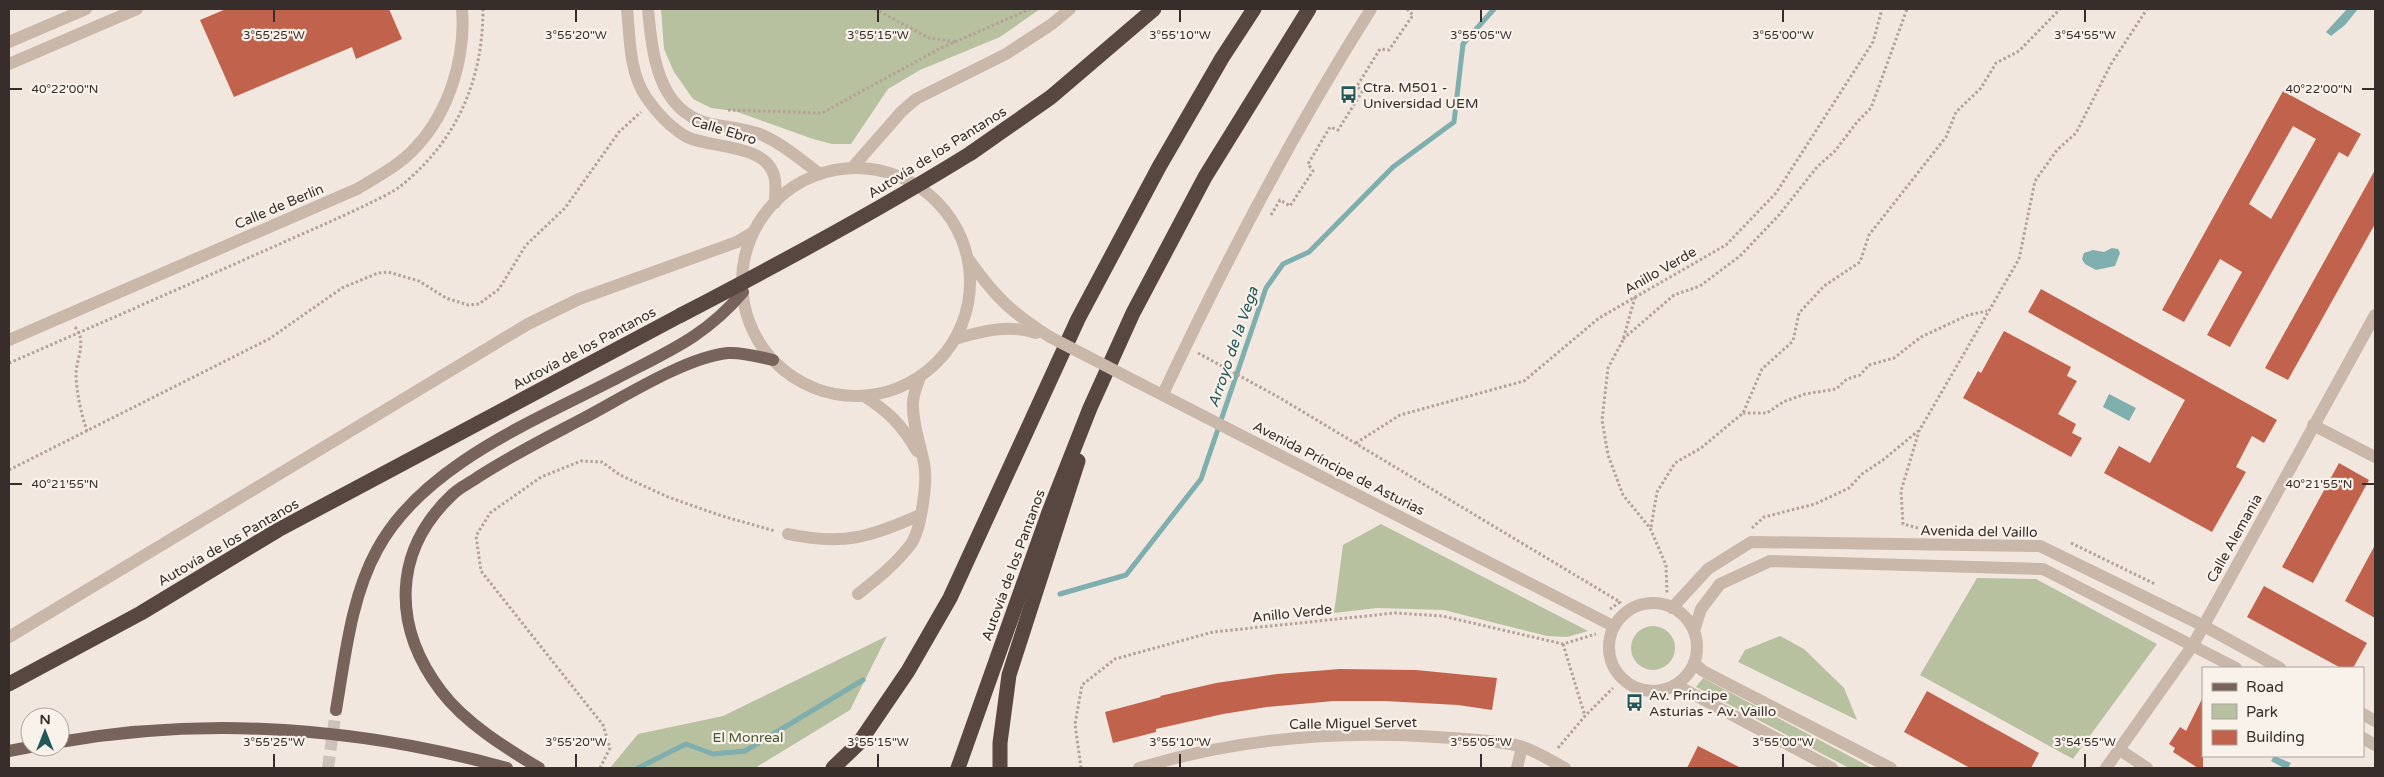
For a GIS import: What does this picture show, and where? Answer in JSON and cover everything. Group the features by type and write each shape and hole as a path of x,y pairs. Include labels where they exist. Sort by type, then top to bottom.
{"highway":[{"name":"Autovía de los Pantanos","path":"9,684 140,613 278,530 799,254 900,197 971,154 1051,98 1154,9"},
{"path":"834,768 858,743 908,671 950,598 1078,319 1159,167 1222,58 1254,9"},
{"name":"Autovía de los Pantanos","path":"958,768 1042,531 1090,408 1133,312 1205,177 1309,9"},
{"path":"1000,768 1000,743 1009,675 1024,624 1066,503 1083,445 1090,408"}],"main road":[{"path":"336,710 359,594 376,551 391,526 428,488 486,446 690,340 727,311 743,292"},
{"path":"539,768 477,726 442,692 419,654 409,624 404,593 408,563 423,529 453,494 497,464 684,365 728,353 773,360"},
{"path":"70,740 104,734 187,728 314,731 444,752 507,768"}],"street":[{"path":"9,64 137,9"},
{"name":"Calle de Berlín","path":"9,340 356,189 382,174 415,148 434,124 447,100 460,55 463,24 462,9"},
{"name":"Calle Ebro","path":"627,9 633,68 645,96 651,104 665,120 688,137 755,154 761,158 775,178 775,203"},
{"name":"Calle Ebro","path":"648,9 652,53 660,80 675,102 686,112 706,122 761,135 784,147 820,174"},
{"path":"852,168 902,111 916,99 1006,54 1052,24 1070,9"},
{"path":"1163,394 1186,342 1270,182 1344,52 1372,9"},
{"path":"9,42 80,10"},
{"path":"9,637 528,324 579,299 737,242 752,233 775,203 796,186 820,174 852,168 884,172 914,184 939,204 958,230 969,260 971,287 968,305 956,339 940,360 920,377 893,390 864,396 829,393 806,384 773,360 757,339 748,316 743,292 743,266 752,233"},
{"name":"Avenida Príncipe de Asturias","path":"969,260 1000,301 1017,316 1050,337 1614,626"},
{"name":"Calle Alemania","path":"2106,768 2193,645 2375,315"},
{"name":"Avenida Príncipe de Asturias","path":"956,339 1002,328 1021,328 1050,337"},
{"path":"858,594 884,574 912,543 924,501 925,465 916,428 913,402 920,377"},
{"path":"864,396 886,410 905,430 925,465"},
{"path":"2313,425 2375,456"},
{"path":"788,534 816,540 860,538 920,515"},
{"name":"Avenida del Vaillo","path":"1672,608 1708,569 1752,542 2040,546 2204,626 2278,667"},
{"path":"1694,631 1701,609 1720,584 1770,561 2043,569 2234,667"},
{"path":"1646,604 1660,604 1672,608 1688,621 1694,631 1696,642 1694,663 1686,676 1676,685 1662,690 1648,691 1634,687 1622,679 1613,668 1609,654 1609,640 1614,626 1622,615 1633,608 1646,604"},
{"path":"1694,663 1703,671 1891,768"},
{"path":"1676,685 1832,768"},
{"path":"2364,715 2375,721"},
{"name":"Calle Miguel Servet","path":"1139,768 1221,748 1278,739 1320,736 1418,736 1522,747 1565,768"},
{"path":"2364,739 2375,745"},
{"path":"1517,768 1522,747"},
{"path":"2120,750 2147,768"}],"path":[{"path":"875,9 929,38 957,42"},
{"path":"719,109 822,113 957,42 1030,9"},
{"path":"1270,216 1280,200 1290,206 1312,171 1308,164 1330,127 1338,130 1362,92 1357,86 1380,49 1389,50 1413,15 1407,9"},
{"name":"Anillo Verde","path":"1356,443 1400,414 1524,381 1599,318 1726,245 1776,193 1872,42 1882,9"},
{"path":"1623,340 1674,295 1700,286 1740,256 1779,214 1817,167 1835,151 1857,122 1872,108 1907,9"},
{"path":"1650,528 1657,492 1675,462 1701,448 1743,412 1762,369 1793,341 1799,313 1824,286 1860,262 1869,235 1946,137 1956,112 1981,88 1996,62 2020,51 2060,9"},
{"path":"1919,533 1925,530 1903,524 1901,491 1919,431 2020,259 2035,181 2057,150 2076,133 2111,64 2146,9"},
{"path":"9,470 269,339 342,288 378,273 388,272 419,281 446,298 468,306 479,304 499,289 526,246 565,208 599,158 630,120 651,104"},
{"path":"1635,297 1623,340 1608,368 1602,420 1608,455 1623,495 1650,528 1666,565 1667,593 1674,586"},
{"path":"1743,412 1767,413 1783,402 1805,394 1836,389 1847,379 1860,375 1869,365 1894,358 1921,337 1968,315 1988,311"},
{"path":"65,315 79,332 81,345 76,373 81,413 87,431"},
{"path":"1196,352 1280,398 1620,602"},
{"path":"1750,529 1764,517 1815,504 1849,488 1862,474 1919,431"},
{"path":"600,768 610,748 603,724 481,570 476,536 490,513 541,477 582,461 602,462 620,475 668,497 722,516 788,534"},
{"name":"Anillo Verde","path":"1081,768 1075,724 1082,685 1115,659 1212,632 1395,613 1442,616 1563,644"},
{"path":"1585,716 1563,644 1597,633"},
{"path":"1547,760 1585,716 1613,688"}],"green space":[{"path":"661,9 1040,9 1000,37 920,70 888,89 851,144 832,144 735,111 711,108 693,99 674,72 664,49"},
{"path":"1381,524 1588,631 1567,637 1547,636 1444,610 1377,608 1334,613 1343,545"},
{"path":"1977,578 2036,579 2157,644 2073,759 1920,675"},
{"path":"1657,626 1669,632 1674,639 1674,657 1669,664 1662,669 1649,670 1641,667 1634,660 1631,644 1634,636 1641,629"},
{"name":"El Monreal","path":"887,636 850,710 755,768 610,768 638,734 723,716"},
{"path":"1780,636 1804,649 1844,688 1857,720 1738,662 1745,650"},
{"path":"1703,678 1872,768 1849,768 1696,687"}],"water":[{"path":"2347,9 2358,9 2345,25 2331,36 2326,32"},
{"path":"2112,248 2118,249 2120,253 2115,266 2096,270 2085,264 2082,259 2084,253 2093,250 2104,252"},
{"path":"2109,394 2136,408 2129,421 2103,407"},
{"path":"2273,757 2276,757 2291,763 2288,768 2284,768 2271,761"}],"building":[{"path":"226,9 389,9 402,39 356,59 352,47 234,97 200,20"},
{"path":"2283,91 2361,134 2348,157 2339,152 2230,347 2207,335 2242,272 2220,259 2184,322 2162,310","holes":["2293,126 2316,139 2271,219 2249,204"]},
{"path":"2375,170 2375,224 2288,380 2265,368"},
{"path":"2041,289 2277,420 2264,443 2252,436 2236,467 2246,472 2212,532 2104,473 2119,446 2150,463 2185,400 2028,312"},
{"path":"2004,331 2071,367 2067,376 2077,381 2058,414 2076,424 2072,433 2082,438 2071,457 1963,398 1978,371 1981,373"},
{"path":"2339,463 2369,480 2313,583 2282,567"},
{"path":"2375,545 2375,618 2345,601"},
{"path":"2264,586 2367,643 2354,667 2339,667 2247,617"},
{"path":"1340,669 1416,670 1497,678 1492,710 1458,705 1384,701 1334,701 1267,707 1223,714 1156,729 1156,732 1113,743 1105,712 1160,696 1216,683 1277,674"},
{"path":"1927,691 2039,753 2031,768 1970,768 1904,732"},
{"path":"2202,699 2203,768 2198,768 2173,752 2175,748 2169,744 2180,727 2186,731"},
{"path":"1698,746 1741,768 1687,768"}],"waterway":[{"name":"Arroyo de la Vega","path":"1060,594 1126,575 1201,479 1266,288 1283,264 1309,252 1393,167 1454,122 1463,44 1494,9"},
{"path":"638,768 686,744 713,754 745,751 863,680"}],"tunnel":[{"path":"328,768 336,710"}],"place":[{"name":"Ctra. M501 - Universidad UEM","path":"1349,95"},
{"name":"Av. Príncipe Asturias - Av. Vaillo","path":"1635,703"}]}
